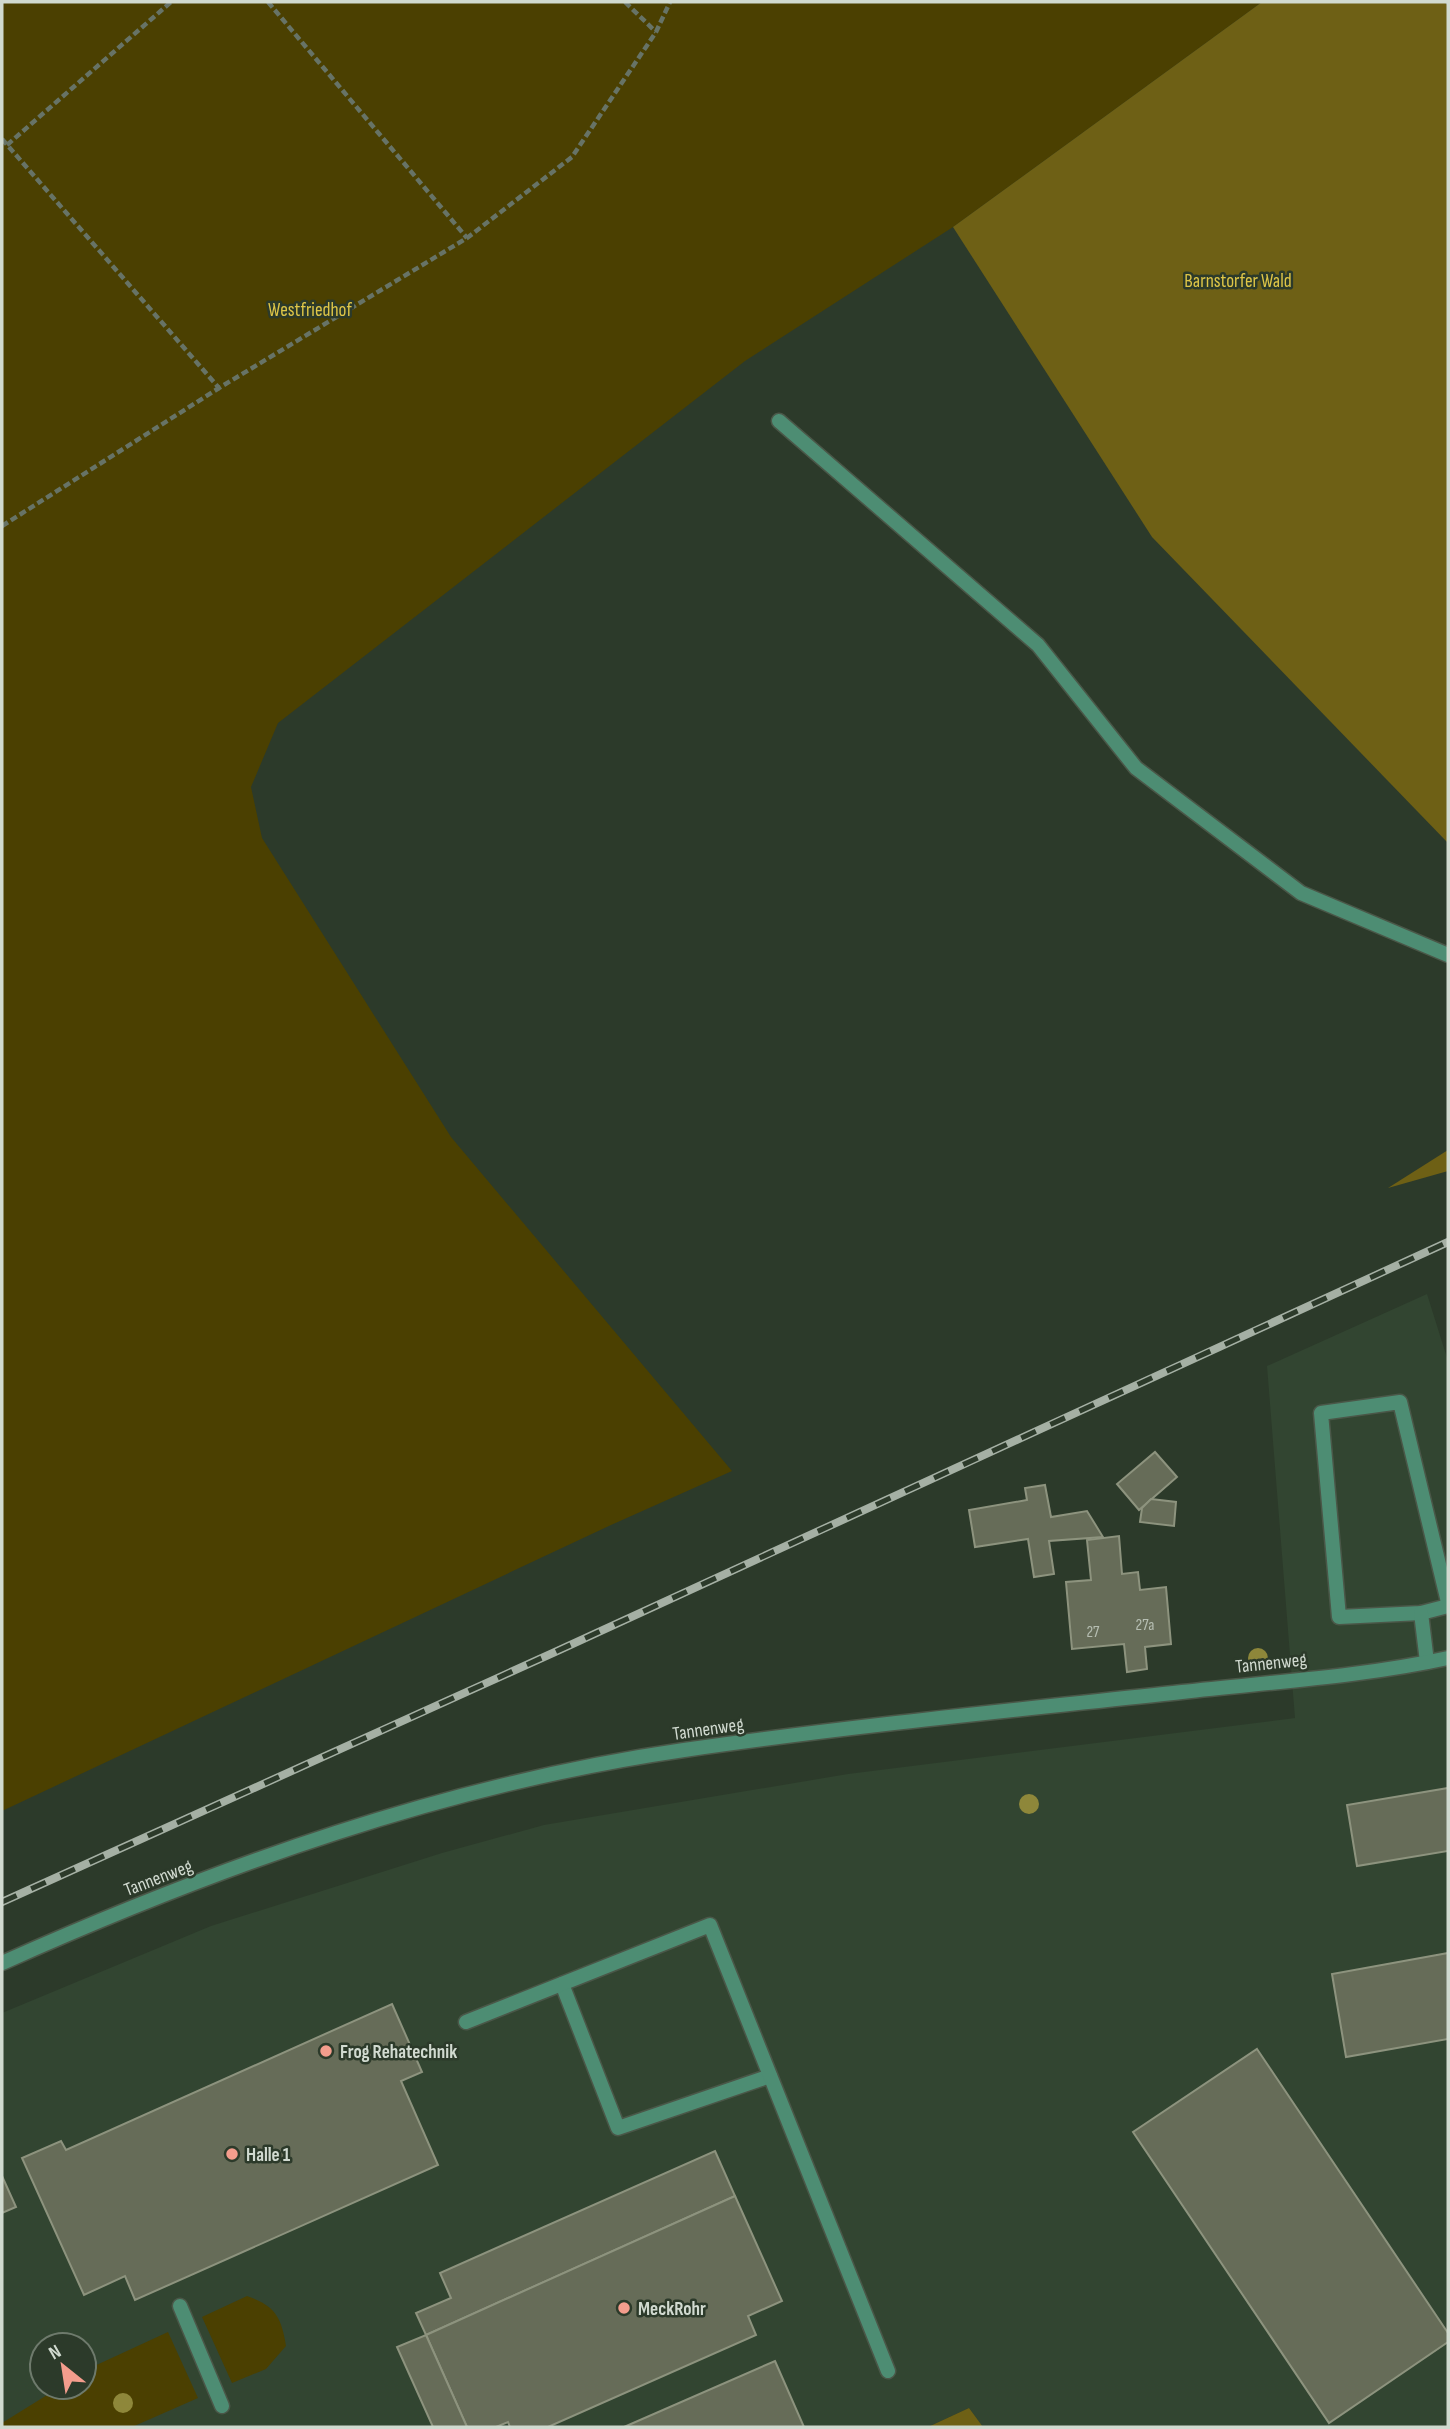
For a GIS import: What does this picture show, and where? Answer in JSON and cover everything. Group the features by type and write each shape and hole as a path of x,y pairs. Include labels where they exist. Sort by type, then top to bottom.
{"street":[{"path":"779,421 1038,645 1136,768 1301,893 1448,955"},
{"path":"1400,1402 1448,1604 1421,1613 1339,1617 1321,1413 1400,1402"},
{"path":"1421,1613 1427,1662"},
{"name":"Tannenweg","path":"2,1963 174,1890 280,1852 380,1819 481,1791 580,1768 856,1727 1356,1672 1448,1658"},
{"path":"466,2022 710,1925 888,2371"},
{"path":"562,1984 618,2128 770,2076"},
{"path":"180,2306 222,2406"}],"path":[{"path":"7,145 171,2"},
{"path":"268,2 467,238"},
{"path":"625,2 656,32"},
{"path":"2,526 219,388 467,238 572,157 656,32 670,2"},
{"path":"2,139 219,388"}],"shaded area":[{"path":"1427,1294 1448,1361 1448,2427 983,2427 969,2408 928,2427 2,2427 2,2013 211,1926 442,1853 544,1825 848,1774 1295,1718 1267,1366"}],"green space":[{"name":"Westfriedhof","path":"2,2 1262,2 953,227 745,361 278,723 251,787 262,838 451,1137 732,1471 611,1525 2,1811"},
{"name":"Barnstorfer Wald","path":"1262,2 1448,2 1448,843 1152,537 953,227"},
{"path":"1448,1150 1448,1171 1388,1188"},
{"path":"247,2296 264,2304 275,2314 282,2327 286,2346 266,2369 232,2383 202,2317"},
{"path":"168,2332 198,2398 132,2427 2,2427 2,2423 37,2401 98,2401 98,2364"},
{"path":"969,2408 983,2427 928,2427"}],"building":[{"path":"1155,1452 1177,1477 1139,1510 1117,1484"},
{"path":"1045,1485 1051,1517 1087,1511 1103,1537 1049,1541 1054,1574 1034,1577 1028,1539 975,1547 969,1510 1027,1500 1025,1488"},
{"path":"1151,1499 1176,1502 1174,1526 1140,1522 1142,1508"},
{"path":"1119,1536 1122,1574 1138,1572 1140,1590 1166,1587 1171,1644 1145,1647 1147,1669 1127,1672 1124,1644 1072,1649 1066,1582 1091,1580 1087,1540"},
{"path":"1448,1788 1448,1851 1357,1866 1347,1805"},
{"path":"1448,1953 1448,2039 1346,2057 1332,1974"},
{"name":"Halle 1","path":"392,2004 422,2072 401,2081 438,2165 135,2300 125,2276 84,2295 22,2158 61,2141 66,2150"},
{"path":"1257,2049 1448,2333 1448,2342 1329,2423 1133,2132"},
{"path":"715,2151 735,2196 426,2335 416,2313 451,2298 440,2273"},
{"path":"2,2176 16,2207 2,2213"},
{"name":"MeckRohr","path":"735,2196 782,2301 748,2316 756,2335 548,2427 510,2427 508,2422 496,2427 467,2427 426,2335"},
{"path":"426,2335 467,2427 433,2427 397,2347"},
{"path":"775,2361 804,2427 624,2427"}],"railway":[{"path":"2,1902 555,1652 1448,1242"}],"place":[{"name":"Frog Rehatechnik","path":"326,2051"},
{"name":"Halle 1","path":"232,2154"},
{"name":"MeckRohr","path":"624,2308"}]}
